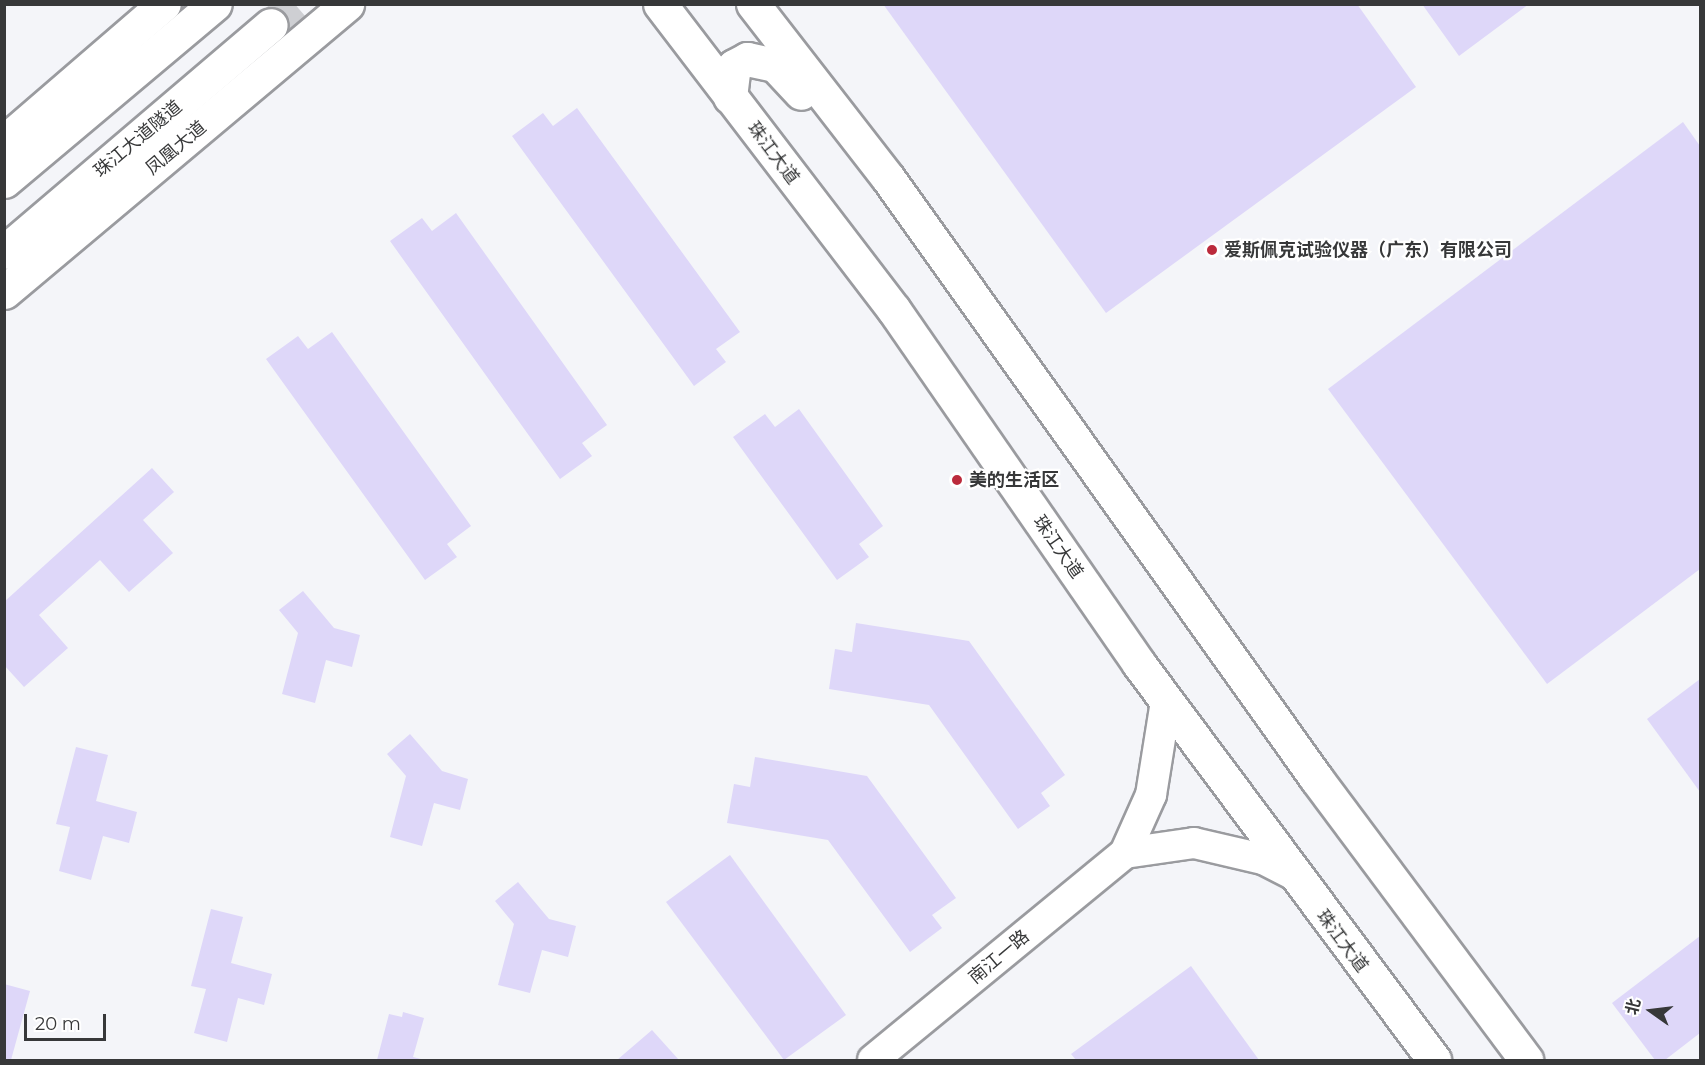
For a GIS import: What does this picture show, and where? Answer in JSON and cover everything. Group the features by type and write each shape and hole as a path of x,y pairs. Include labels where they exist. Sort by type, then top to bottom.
{"main road":[{"path":"4,142 164,4"},
{"path":"4,181 215,4"},
{"name":"珠江大道","path":"660,4 894,310 1166,701 1434,1060"},
{"path":"753,4 871,156 1316,778 1526,1060"},
{"name":"凤凰大道","path":"4,292 345,6"},
{"name":"珠江大道隧道","path":"4,252 271,25"},
{"path":"730,97 734,66 747,59 775,65 826,121 871,156"}],"street":[{"path":"1125,853 1151,795 1166,701"},
{"path":"1125,853 1194,843 1263,858 1294,875"},
{"name":"南江一路","path":"873,1060 1125,853"}],"building":[{"path":"883,4 1357,4 1416,87 1106,313"},
{"path":"1422,4 1529,4 1459,56"},
{"path":"577,108 740,332 716,349 726,362 694,386 512,136 543,113 553,126"},
{"path":"1683,122 1700,146 1700,569 1547,684 1328,389"},
{"path":"456,213 607,425 582,443 592,456 560,479 390,241 422,218 432,231"},
{"path":"332,332 471,526 447,544 457,557 425,580 266,359 298,336 308,349"},
{"path":"799,409 883,526 859,544 869,557 837,580 733,437 765,414 775,427"},
{"path":"152,468 174,492 143,520 173,553 129,592 100,560 39,615 68,648 24,687 4,665 4,602"},
{"path":"303,591 334,628 360,635 352,667 326,660 315,703 282,694 298,633 279,610"},
{"path":"856,623 969,641 1065,775 1041,793 1050,806 1018,829 929,705 829,689 835,649 852,652"},
{"path":"1700,679 1700,792 1647,719"},
{"path":"410,734 442,771 468,779 460,810 434,803 422,846 390,837 406,776 387,754"},
{"path":"76,747 108,755 96,801 137,812 129,843 103,836 91,880 59,871 70,827 56,824"},
{"path":"755,757 867,776 956,898 932,915 942,928 910,952 828,840 727,823 734,784 750,787"},
{"path":"730,855 846,1015 784,1060 666,902"},
{"path":"518,882 549,919 576,926 568,957 542,950 530,993 498,985 514,924 495,901"},
{"path":"211,909 243,917 231,963 272,974 264,1005 238,998 227,1042 194,1033 206,989 191,986"},
{"path":"1700,936 1700,1033 1665,1060 1655,1060 1612,1003"},
{"path":"1191,966 1259,1060 1076,1060 1071,1054"},
{"path":"4,984 30,991 11,1060 4,1060"},
{"path":"403,1012 424,1018 413,1057 425,1060 377,1060 389,1014 402,1017"},
{"path":"652,1030 679,1060 617,1060"}],"tunnel":[{"path":"271,25 295,4"}],"place":[{"name":"爱斯佩克试验仪器（广东）有限公司","path":"1212,250"},
{"name":"美的生活区","path":"957,480"}]}
